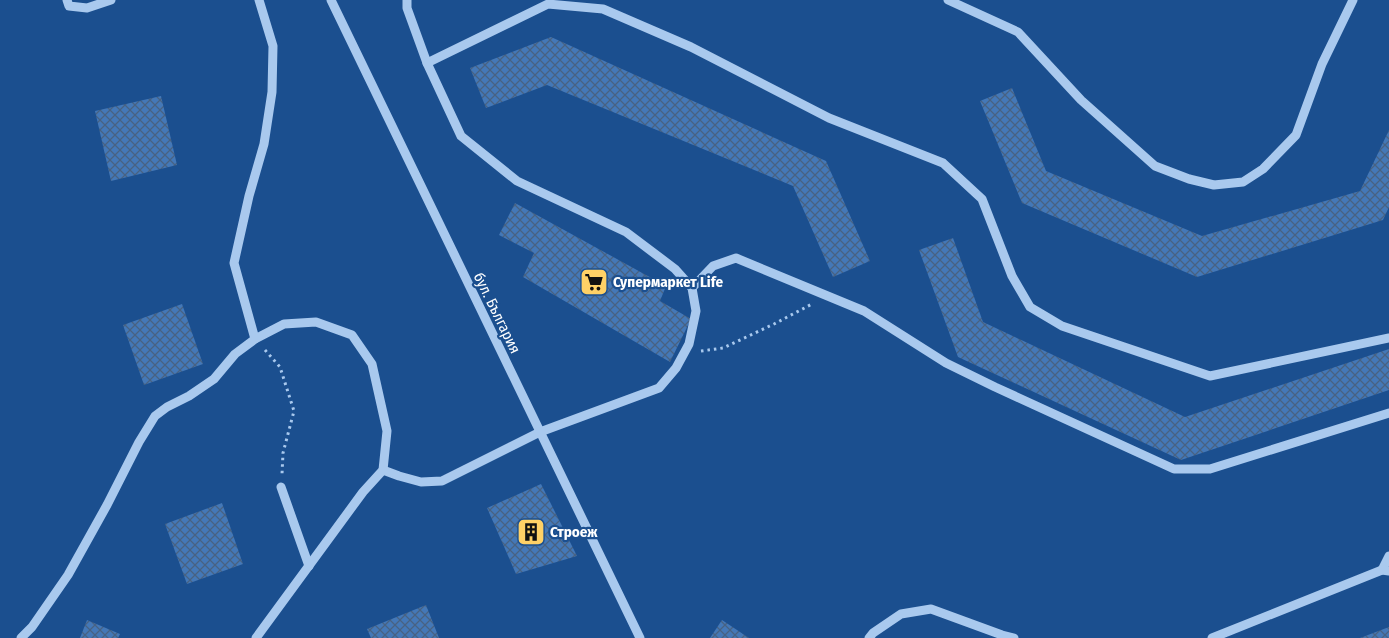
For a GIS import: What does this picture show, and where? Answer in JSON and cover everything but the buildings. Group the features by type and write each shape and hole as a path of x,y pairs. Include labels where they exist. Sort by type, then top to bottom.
{"street":[{"path":"67,0 69,6 87,8 111,0"},
{"path":"256,339 234,262 249,196 264,144 272,92 273,46 259,0"},
{"name":"бул. България","path":"331,0 640,638"},
{"path":"383,470 421,482 442,481 540,432 659,388 676,368 689,344 696,310 692,288 674,269 626,232 517,181 461,136 427,63 407,8 407,0"},
{"path":"948,0 1018,32 1081,100 1155,166 1189,179 1214,185 1243,182 1263,169 1296,135 1322,64 1353,0"},
{"path":"427,63 548,4 603,9 691,47 829,118 943,163 982,199 1012,276 1030,307 1062,326 1210,376 1389,338"},
{"path":"692,288 713,266 736,258 864,311 946,363 1174,470 1210,468 1389,414"},
{"path":"21,638 32,626 68,575 155,416 214,379 235,354 256,339 284,324 316,322 352,335 372,364 387,430 383,470 363,492 256,638"},
{"path":"281,487 309,566"},
{"path":"1212,638 1386,570 1389,556"},
{"path":"869,638 901,614 931,609 1014,638"}],"path":[{"path":"684,352 723,348 828,296"},
{"path":"256,339 280,367 294,411 283,453 281,487"}],"place":[{"name":"Супермаркет Life","path":"594,282"},
{"name":"Строеж","path":"531,532"}]}
